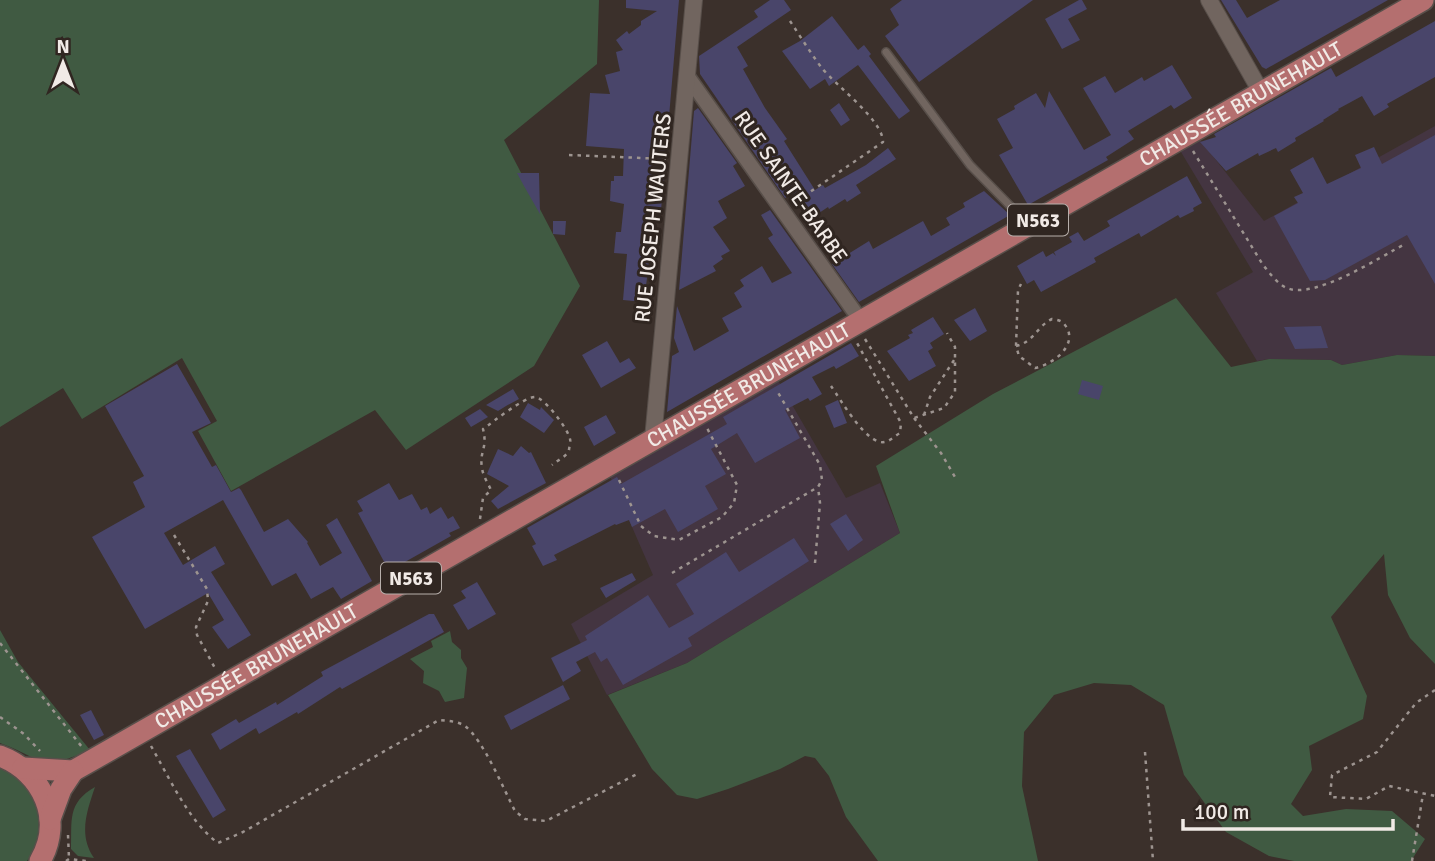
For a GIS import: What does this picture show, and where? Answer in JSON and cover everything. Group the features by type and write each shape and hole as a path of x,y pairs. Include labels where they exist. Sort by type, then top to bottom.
{"main road":[{"name":"CHAUSSÉE BRUNEHAULT","path":"73,771 1423,0"},
{"path":"0,756 23,768 35,779 44,795 50,819"},
{"path":"23,768 73,771"},
{"path":"46,858 50,819 61,789 73,771"}],"street":[{"name":"RUE JOSEPH WAUTERS","path":"653,439 694,0"},
{"path":"1209,0 1261,92"},
{"name":"RUE SAINTE-BARBE","path":"688,77 782,211 855,324"}],"lane":[{"path":"887,52 970,165 1029,225"}],"path":[{"path":"782,211 883,142 879,127 822,68 790,21"},
{"path":"1184,136 1263,265 1287,288 1299,290 1320,287 1405,244"},
{"path":"569,155 680,160"},
{"path":"1016,346 1033,338 1039,328 1052,319 1063,323 1068,329 1070,339 1063,351 1044,366 1035,368 1023,361 1016,346 1018,290 1021,284"},
{"path":"831,386 868,437 878,442 887,442 900,433 901,423 855,324"},
{"path":"855,324 955,477"},
{"path":"914,418 944,408 955,393 955,348 947,333"},
{"path":"924,415 930,397 956,357"},
{"path":"672,573 818,487 822,480 820,465 767,374"},
{"path":"484,536 480,511 483,498 491,490 482,471 482,457 487,443 483,429 528,399 536,397 543,400 560,420 570,439 570,448 552,465"},
{"path":"610,464 641,526 654,536 679,540 722,517 734,503 737,485 699,413"},
{"path":"815,563 820,502 818,487"},
{"path":"174,535 207,589 208,601 195,627 224,685"},
{"path":"0,643 92,760"},
{"path":"1435,690 1416,703 1377,752 1332,775 1330,797 1366,799 1389,786 1435,796"},
{"path":"142,731 193,817 207,835 218,843 243,832 439,720 465,726 477,738 515,811 525,819 547,821 639,773"},
{"path":"1145,752 1153,861"},
{"path":"1412,861 1423,794"},
{"path":"66,861 86,861"}],"shaded area":[{"path":"1435,126 1435,356 1397,355 1342,365 1331,360 1257,361 1216,293 1253,272 1178,147 1197,136 1264,221"},
{"path":"776,377 846,498 880,483 900,533 687,663 607,695 571,624 653,575 608,472"}],"green space":[{"path":"0,0 599,0 597,64 504,140 580,286 534,366 406,450 375,410 231,491 198,431 217,421 182,358 82,419 63,388 0,427"},
{"path":"1176,298 1231,367 1269,359 1331,360 1342,365 1397,355 1435,356 1435,664 1410,638 1388,595 1384,554 1331,617 1367,696 1363,719 1309,746 1312,770 1291,804 1303,816 1346,809 1392,811 1425,839 1411,861 1294,861 1269,856 1226,832 1184,775 1164,705 1131,685 1094,683 1054,695 1024,732 1022,786 1038,861 878,861 846,817 829,776 815,758 805,756 780,769 697,799 677,795 652,769 608,695 687,663 900,533 876,466 993,394"},
{"path":"0,630 18,662 90,750 51,762 0,743"},
{"path":"450,631 452,642 461,650 461,658 467,668 464,698 445,702 439,691 423,683 424,671 410,659 433,647 431,641"},
{"path":"0,768 23,785 36,808 38,835 27,861 0,861"},
{"path":"95,787 85,832 94,858 78,856 71,849 73,813 80,799"}],"building":[{"path":"626,0 679,0 660,222 654,222 644,302 623,300 627,254 614,253 616,232 621,232 624,204 610,201 611,181 614,181 614,176 623,176 624,149 586,146 590,93 610,94 605,75 620,71 616,52 623,50 616,40 627,31 629,34 641,25 641,21 657,11 626,8"},
{"path":"770,0 784,0 791,10 737,47 748,66 743,69 815,190 823,185 825,188 866,165 888,148 896,159 856,185 861,193 847,202 845,199 829,209 828,207 810,219 793,193 785,198 700,74 699,56 758,17 754,11"},
{"path":"902,0 1033,0 919,82 885,36 899,25 890,9"},
{"path":"1082,0 1087,9 1068,19 1080,40 1062,49 1045,19"},
{"path":"1221,0 1236,0 1247,18 1280,0 1388,0 1266,69 1262,67"},
{"path":"832,16 858,50 864,45 871,54 869,56 910,111 899,119 858,65 829,86 825,79 810,89 782,51 800,41"},
{"path":"1435,21 1435,77 1387,104 1389,107 1374,116 1362,96 1338,109 1278,152 1276,148 1259,156 1258,153 1226,171 1200,142 1216,137 1214,134 1331,68 1336,77"},
{"path":"1172,65 1192,98 1174,109 1171,105 1128,131 1134,139 1106,157 1108,160 1028,205 999,155 1013,148 997,119 1036,93 1045,108 1049,91 1084,150 1111,135 1083,88 1105,76 1115,93 1142,77 1144,81"},
{"path":"839,103 850,120 841,126 830,110"},
{"path":"698,108 737,163 733,166 745,186 718,201 727,218 713,227 730,251 721,256 723,259 713,266 716,271 679,290 694,111"},
{"path":"1435,135 1435,284 1407,235 1325,280 1310,281 1274,216 1298,203 1294,197 1303,193 1290,170 1313,157 1327,184 1361,168 1355,155 1374,147 1382,164"},
{"path":"517,173 539,173 540,214 524,186"},
{"path":"1187,176 1202,203 1193,208 1194,211 1180,218 1178,215 1141,237 1139,233 1094,258 1096,262 1041,292 1034,280 1027,284 1017,266 1043,251 1046,257 1053,253 1056,256 1054,252 1072,242 1069,237 1078,232 1084,241 1110,226 1107,221"},
{"path":"984,191 1010,215 859,302 832,264 869,241 873,249 923,221 931,236 950,225 946,218 965,207 963,203"},
{"path":"770,210 842,311 667,412 672,356 679,352 674,338 677,306 694,351 729,331 722,318 742,307 734,293 744,286 740,280 762,266 772,283 792,273 768,238 773,235 761,215"},
{"path":"553,221 566,221 565,235 553,234"},
{"path":"975,308 987,331 970,341 954,320"},
{"path":"933,317 944,334 930,343 933,348 928,351 936,366 909,381 887,351 910,338 908,335 913,333 911,330"},
{"path":"1321,326 1328,348 1295,349 1284,327"},
{"path":"607,341 620,363 629,358 636,368 601,388 582,355"},
{"path":"851,343 859,356 836,369 834,366 812,377 822,394 785,410 800,438 755,463 737,433 711,449 726,474 705,486 718,509 678,532 665,509 632,527 629,520 615,524 554,555 557,560 543,566 532,546 536,544 527,528 617,477 621,484 713,432 727,424 723,417"},
{"path":"177,364 211,423 192,432 212,467 216,465 231,492 239,488 241,490 264,532 288,519 308,542 320,566 342,553 326,525 337,518 372,581 341,599 333,587 311,599 296,573 272,586 223,500 164,533 183,565 215,546 225,564 211,572 251,635 228,649 212,627 224,620 208,593 145,629 92,537 145,507 133,482 144,476 105,406"},
{"path":"1082,380 1103,386 1099,400 1078,394"},
{"path":"513,389 519,399 498,411 486,405"},
{"path":"838,400 847,423 834,428 825,406"},
{"path":"528,403 540,410 541,407 554,420 544,433 520,417"},
{"path":"480,409 488,417 471,427 465,418"},
{"path":"606,415 616,433 594,446 584,427"},
{"path":"521,446 531,452 546,483 498,509 491,501 509,486 487,474 498,449 513,456"},
{"path":"389,483 399,500 412,494 421,510 427,507 430,514 441,507 448,519 453,516 460,528 449,533 451,536 389,571 358,513 363,511 357,501"},
{"path":"846,514 863,540 848,551 830,524"},
{"path":"794,538 809,561 688,638 692,646 623,685 607,658 601,662 595,652 576,662 581,671 563,682 551,658 587,640 585,636 648,595 669,628 694,614 676,584 726,552 739,572"},
{"path":"632,573 636,580 606,598 600,588"},
{"path":"477,582 496,614 468,630 453,605 466,598 461,591"},
{"path":"429,614 434,614 444,632 342,689 340,687 298,714 297,712 259,734 256,728 220,750 211,734 236,719 239,723 276,702 277,705 323,676 321,672"},
{"path":"563,685 570,699 511,730 504,716"},
{"path":"91,710 104,735 94,740 80,715"},
{"path":"190,749 226,810 213,818 176,756"}]}
